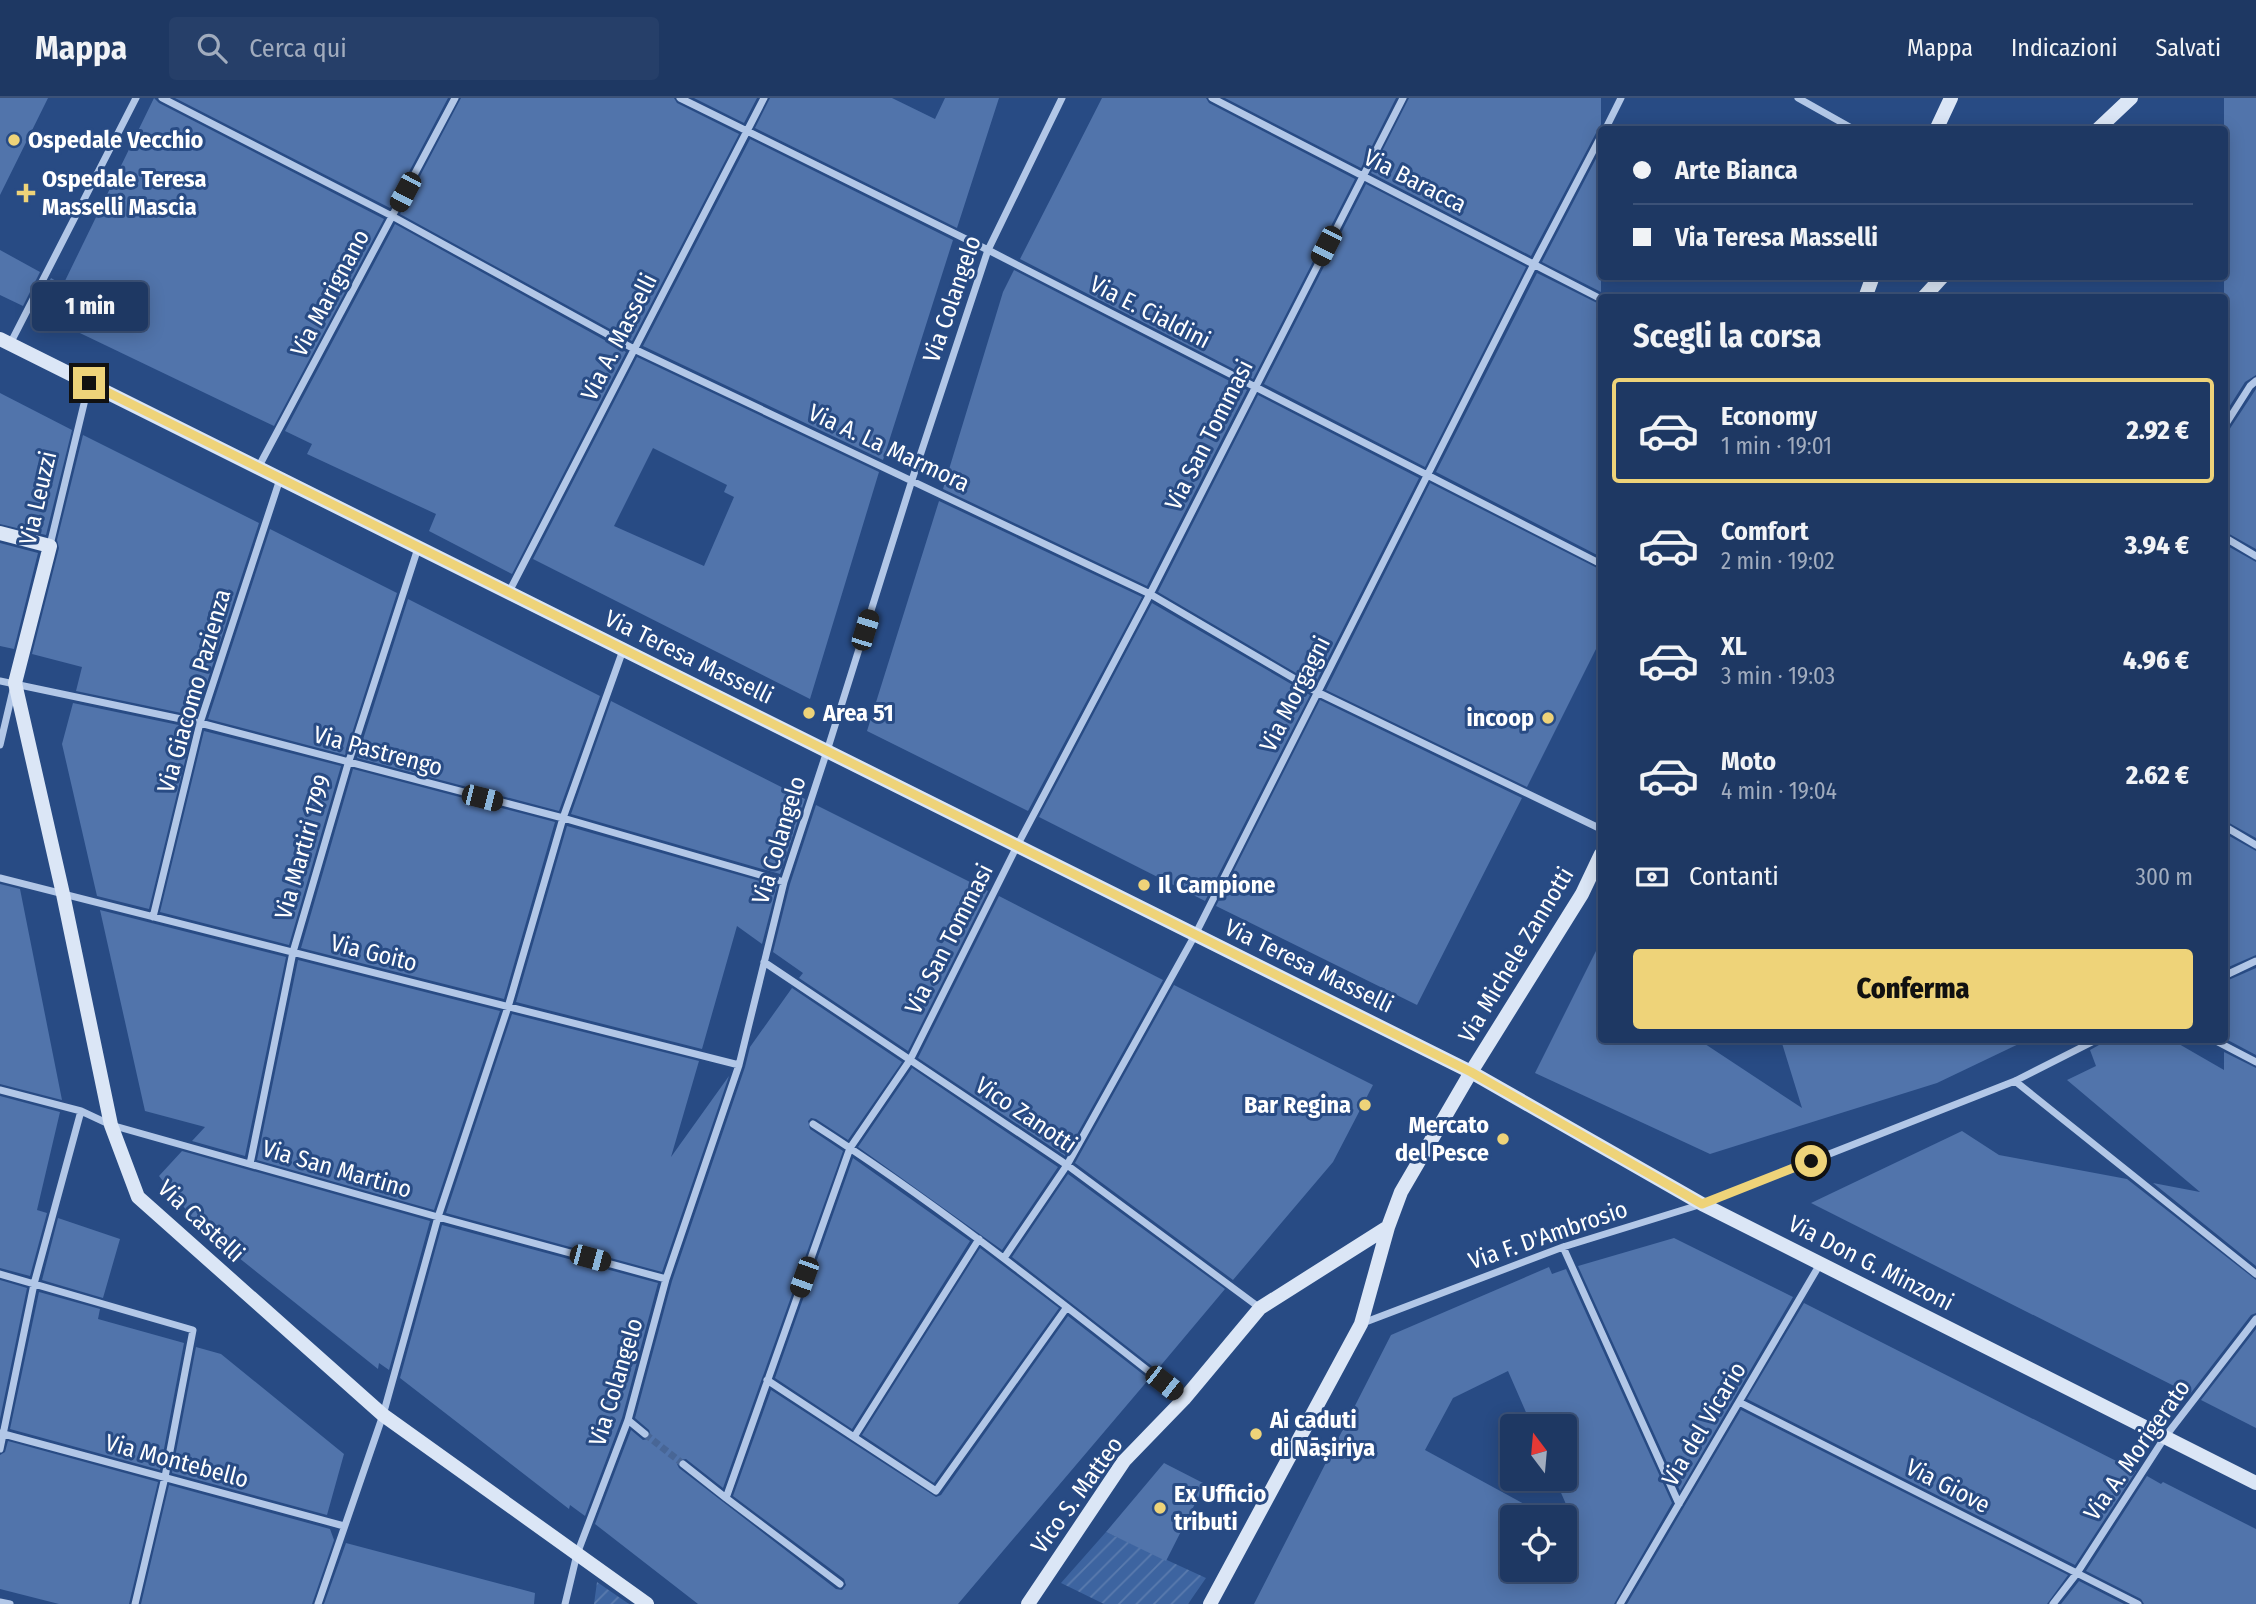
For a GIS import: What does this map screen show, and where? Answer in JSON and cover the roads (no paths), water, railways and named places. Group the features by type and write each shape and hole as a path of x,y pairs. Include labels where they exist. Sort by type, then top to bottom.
{"street":[{"path":"5,342 136,98"},
{"name":"Via A. La Marmora","path":"162,98 392,216 635,349 1150,594 1317,692 1598,828"},
{"name":"Via Marignano","path":"258,468 455,98"},
{"name":"Via E. Cialdini","path":"680,98 988,250 1598,562"},
{"name":"Via A. Masselli","path":"509,593 764,98"},
{"name":"Via Colangelo","path":"565,1604 577,1554 628,1420 666,1279 739,1065 784,882 912,480 988,250 1062,98"},
{"name":"Via Baracca","path":"1212,98 1598,297"},
{"name":"Via San Tommasi","path":"726,1498 850,1148 910,1060 1017,846 1150,594 1403,98"},
{"path":"1607,126 1621,98"},
{"path":"1798,98 1848,126"},
{"path":"1938,126 1951,98"},
{"path":"2101,126 2131,98"},
{"name":"Via Morgagni","path":"1004,1258 1067,1165 1195,935 1598,142"},
{"path":"1927,294 1939,280"},
{"name":"Via Teresa Masselli","path":"5,342 1471,1072"},
{"path":"2228,421 2256,381"},
{"name":"Via Leuzzi","path":"0,746 8,682 50,546 89,383"},
{"name":"Via Giacomo Pazienza","path":"153,917 200,723 280,479"},
{"path":"0,533 50,546"},
{"path":"2228,539 2256,556"},
{"name":"Via Martiri 1799","path":"250,1164 293,952 348,764 418,548"},
{"path":"318,1604 383,1416 438,1217 508,1007 563,818 624,650"},
{"name":"Via Pastrengo","path":"8,682 200,723 348,764 563,818 784,882"},
{"name":"Via Castelli","path":"8,682 63,894 111,1125 138,1197 383,1416 648,1604"},
{"path":"2228,828 2256,845"},
{"name":"Via Michele Zannotti","path":"1214,1603 1361,1324 1388,1227 1401,1192 1471,1072 1582,894 1598,860"},
{"name":"Via Goito","path":"0,878 739,1065"},
{"path":"2228,974 2256,961"},
{"name":"Vico Zanotti","path":"764,962 1067,1165 1260,1308"},
{"name":"Via F. D'Ambrosio","path":"1361,1324 1563,1247 1702,1204 2015,1081 2090,1043"},
{"path":"2220,1043 2256,1062"},
{"name":"Via Don G. Minzoni","path":"1471,1072 1702,1204 2256,1483"},
{"path":"2015,1081 2256,1274"},
{"name":"Via San Martino","path":"0,1090 81,1111 111,1125 666,1279"},
{"path":"0,1449 34,1284 81,1111"},
{"path":"813,1124 979,1239 1184,1399"},
{"name":"Vico S. Matteo","path":"1028,1604 1124,1461 1184,1399 1260,1308 1388,1227"},
{"path":"854,1437 979,1239"},
{"path":"1563,1247 1679,1504"},
{"name":"Via del Vicario","path":"1620,1604 1821,1264"},
{"path":"0,1274 193,1330 165,1478 135,1604"},
{"path":"767,1380 936,1491 1067,1307"},
{"name":"Via A. Morigerato","path":"2053,1604 2077,1573 2165,1437 2256,1319"},
{"name":"Via Giove","path":"1740,1402 2138,1604"},
{"path":"628,1420 646,1434"},
{"name":"Via Montebello","path":"2,1434 344,1526"},
{"path":"683,1464 840,1584"},
{"path":"0,1602 10,1604"}],"tunnel":[{"path":"645,1434 683,1464"}],"place":[{"name":"Ospedale Vecchio","path":"14,140"},
{"name":"Ospedale Teresa Masselli Mascia","path":"26,193"},
{"name":"Area 51","path":"809,713"},
{"name":"incoop","path":"1548,718"},
{"name":"Il Campione","path":"1144,885"},
{"name":"Bar Regina","path":"1365,1105"},
{"name":"Mercato del Pesce","path":"1503,1139"},
{"name":"Ai caduti di Nāṣiriya","path":"1256,1434"},
{"name":"Ex Ufficio tributi","path":"1160,1508"}]}
